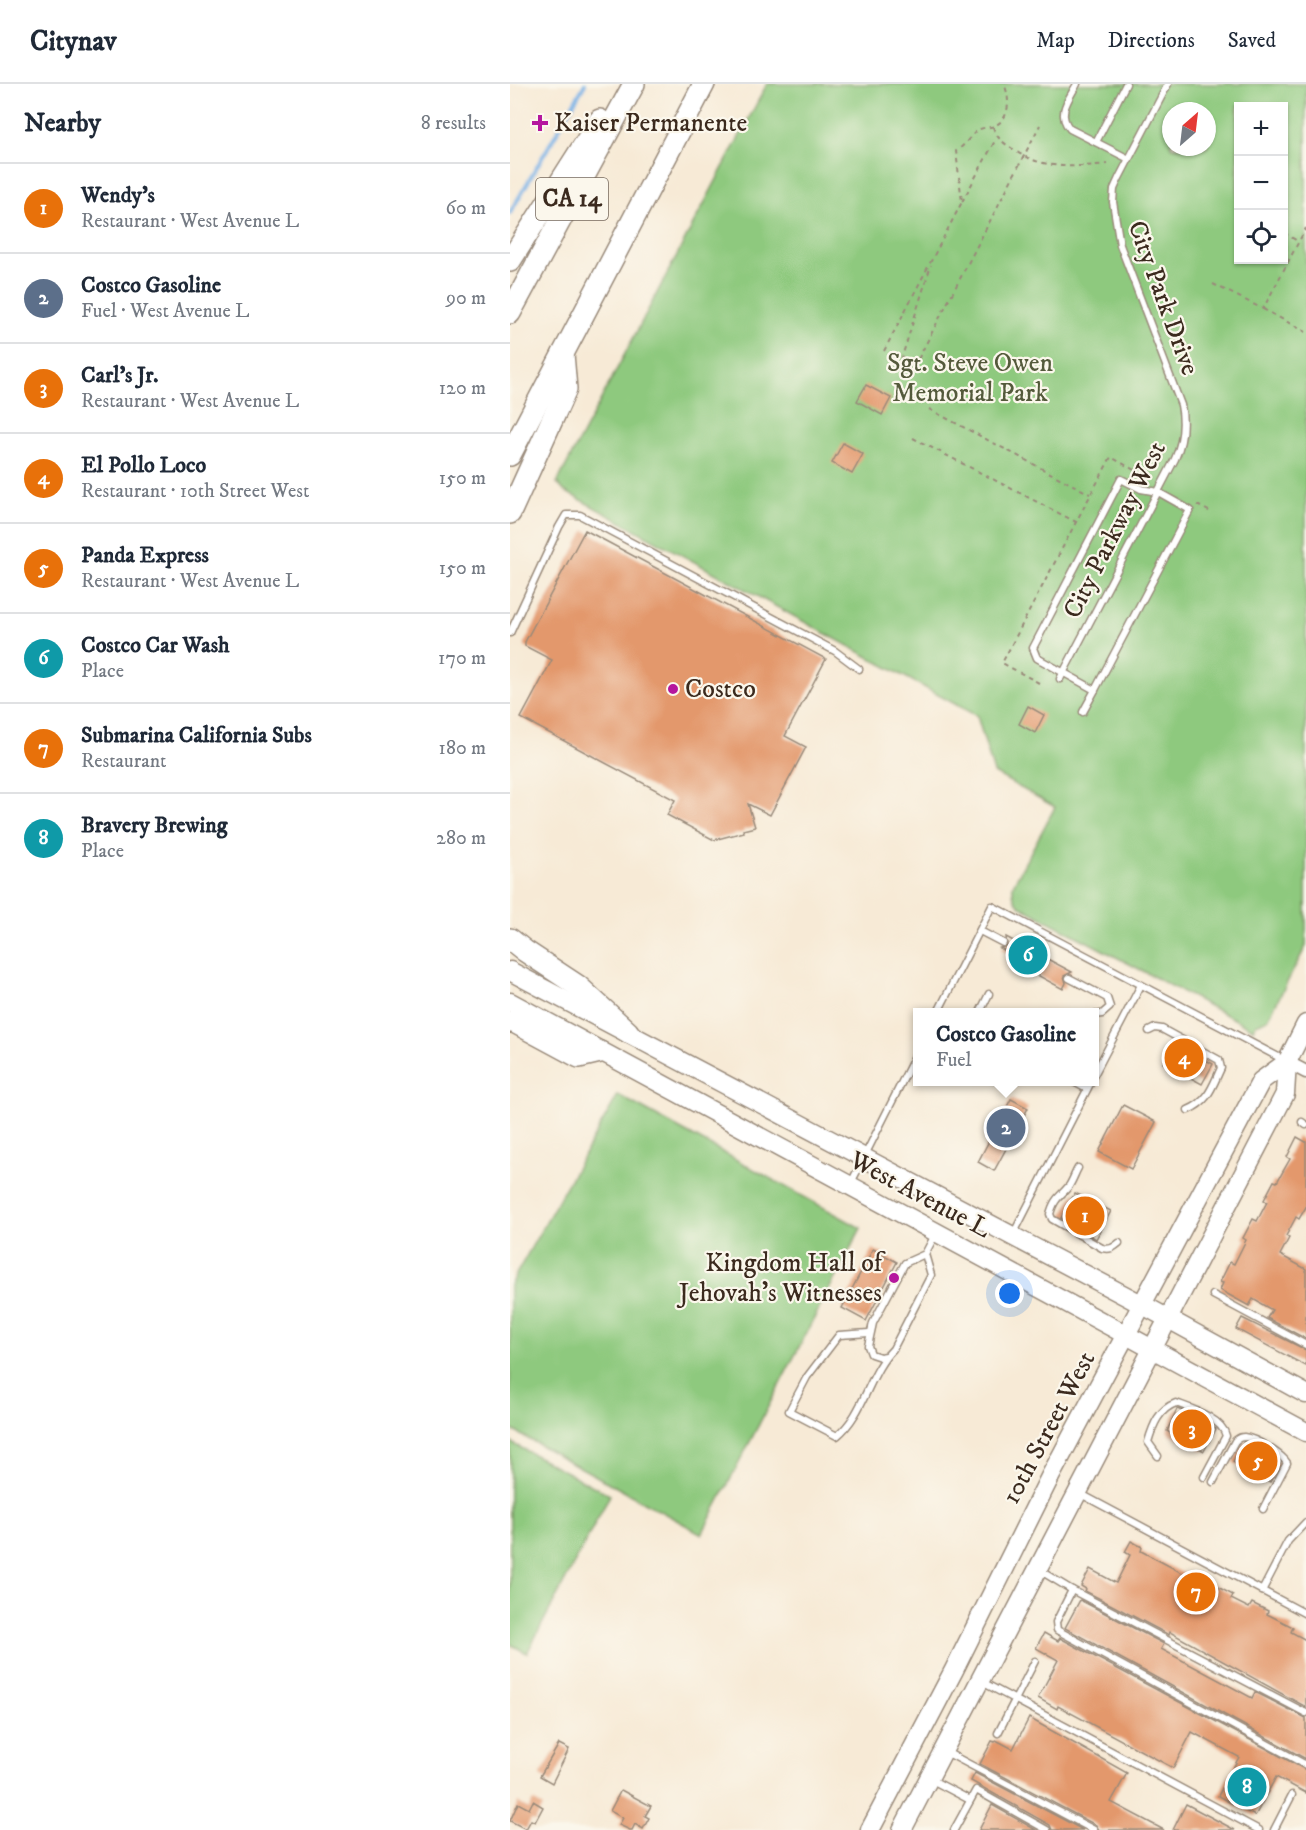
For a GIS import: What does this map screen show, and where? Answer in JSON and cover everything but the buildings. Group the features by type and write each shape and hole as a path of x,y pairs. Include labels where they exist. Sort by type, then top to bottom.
{"highway":[{"path":"510,261 604,113 629,84"},
{"name":"CA 14","path":"510,313 634,84"},
{"name":"CA 14","path":"510,455 704,84"},
{"path":"510,513 566,389 563,354"},
{"path":"510,939 578,986 628,1032"},
{"path":"510,1022 514,1022 579,1057 600,1052"}],"main road":[{"name":"West Avenue L","path":"510,971 1143,1305 1306,1394"},
{"name":"West Avenue L","path":"510,1002 1306,1432"},
{"name":"10th Street West","path":"902,1830 1285,1094 1287,1062 1306,1024"},
{"name":"10th Street West","path":"870,1830 954,1670 1050,1477 1261,1081 1287,1062"}],"street":[{"path":"1287,1062 1306,1072"}],"lane":[{"path":"1077,84 1062,117 1070,129 1129,159"},
{"path":"1096,142 1126,84"},
{"name":"City Park Drive","path":"1168,84 1114,189 1113,202 1120,245 1177,394"},
{"name":"City Parkway West","path":"1060,679 1158,492 1182,441 1183,416 1177,394"},
{"path":"1083,712 1095,690 1190,510 1158,492 1141,489 1121,479 1033,648 1037,658 1095,690"},
{"path":"510,633 566,515 580,515 835,651 859,669"},
{"path":"940,1008 992,906 1287,1062"},
{"path":"980,931 1003,943"},
{"path":"1069,978 1107,998 1110,1006 1099,1014"},
{"path":"1099,1067 1141,985"},
{"path":"982,1008 989,994"},
{"path":"1149,1031 1155,1028 1162,1029 1219,1060 1221,1068 1206,1098 1199,1105 1188,1110"},
{"path":"849,1186 913,1060"},
{"path":"1081,1086 1087,1089"},
{"path":"1012,1236 1089,1086"},
{"path":"1078,1168 1068,1186 1058,1195 1052,1206 1050,1214 1052,1219 1102,1248 1108,1250 1119,1243"},
{"path":"886,1356 871,1354 868,1346 869,1333 905,1263 925,1254 936,1233"},
{"path":"869,1333 839,1335 807,1377 789,1411 837,1436 844,1429 872,1384 886,1356 893,1349 931,1275 925,1254"},
{"path":"1213,1295 1306,1345"},
{"path":"1158,1456 1148,1442 1152,1428 1167,1406 1176,1403 1199,1413 1219,1424 1226,1436 1204,1477"},
{"path":"1214,1482 1235,1441 1240,1437 1246,1437 1276,1452 1287,1463 1263,1509"},
{"path":"1078,1492 1306,1614"},
{"path":"1262,1591 1288,1541 1306,1522"},
{"path":"1038,1569 1072,1590 1306,1713"},
{"path":"1072,1590 1056,1622 1057,1630 1306,1766"},
{"path":"998,1733 1035,1661"},
{"path":"980,1681 1259,1830"},
{"path":"943,1751 1094,1830"},
{"path":"929,1778 970,1800"},
{"path":"954,1830 976,1790 1047,1830"},
{"path":"1274,1830 1292,1795"}],"path":[{"path":"962,202 956,152 980,129 993,127 1000,122 1008,107 1004,84"},
{"path":"914,367 1040,125"},
{"path":"993,127 997,138 1024,157 1050,166 1108,164"},
{"path":"884,351 997,138"},
{"path":"1263,309 1306,228"},
{"path":"1288,235 1299,242"},
{"path":"901,360 933,258"},
{"path":"1213,284 1306,332"},
{"path":"929,409 1090,494 1002,663 1039,684"},
{"path":"913,438 1076,522"}],"green space":[{"name":"Sgt. Steve Owen Memorial Park","path":"767,84 1306,84 1306,946 1268,1019 1256,1024 1253,1029 1023,908 1018,903 1013,895 1013,885 1055,807 994,773 977,716 564,491 557,483"},
{"path":"618,1095 861,1228 702,1534 510,1429 510,1285"},
{"path":"510,1442 610,1495 527,1653 510,1644"}],"waterway":[{"path":"510,213 585,84"}],"place":[{"name":"Kaiser Permanente","path":"540,123"},
{"name":"Costco","path":"673,689"},
{"name":"Costco Car Wash","path":"1028,955"},
{"name":"El Pollo Loco","path":"1184,1058"},
{"name":"Costco Gasoline","path":"1006,1128"},
{"name":"Wendy's","path":"1085,1216"},
{"name":"Kingdom Hall of Jehovah's Witnesses","path":"894,1278"},
{"name":"Carl's Jr.","path":"1192,1429"},
{"name":"Panda Express","path":"1258,1461"},
{"name":"Submarina California Subs","path":"1196,1592"},
{"name":"Bravery Brewing","path":"1247,1787"}]}
